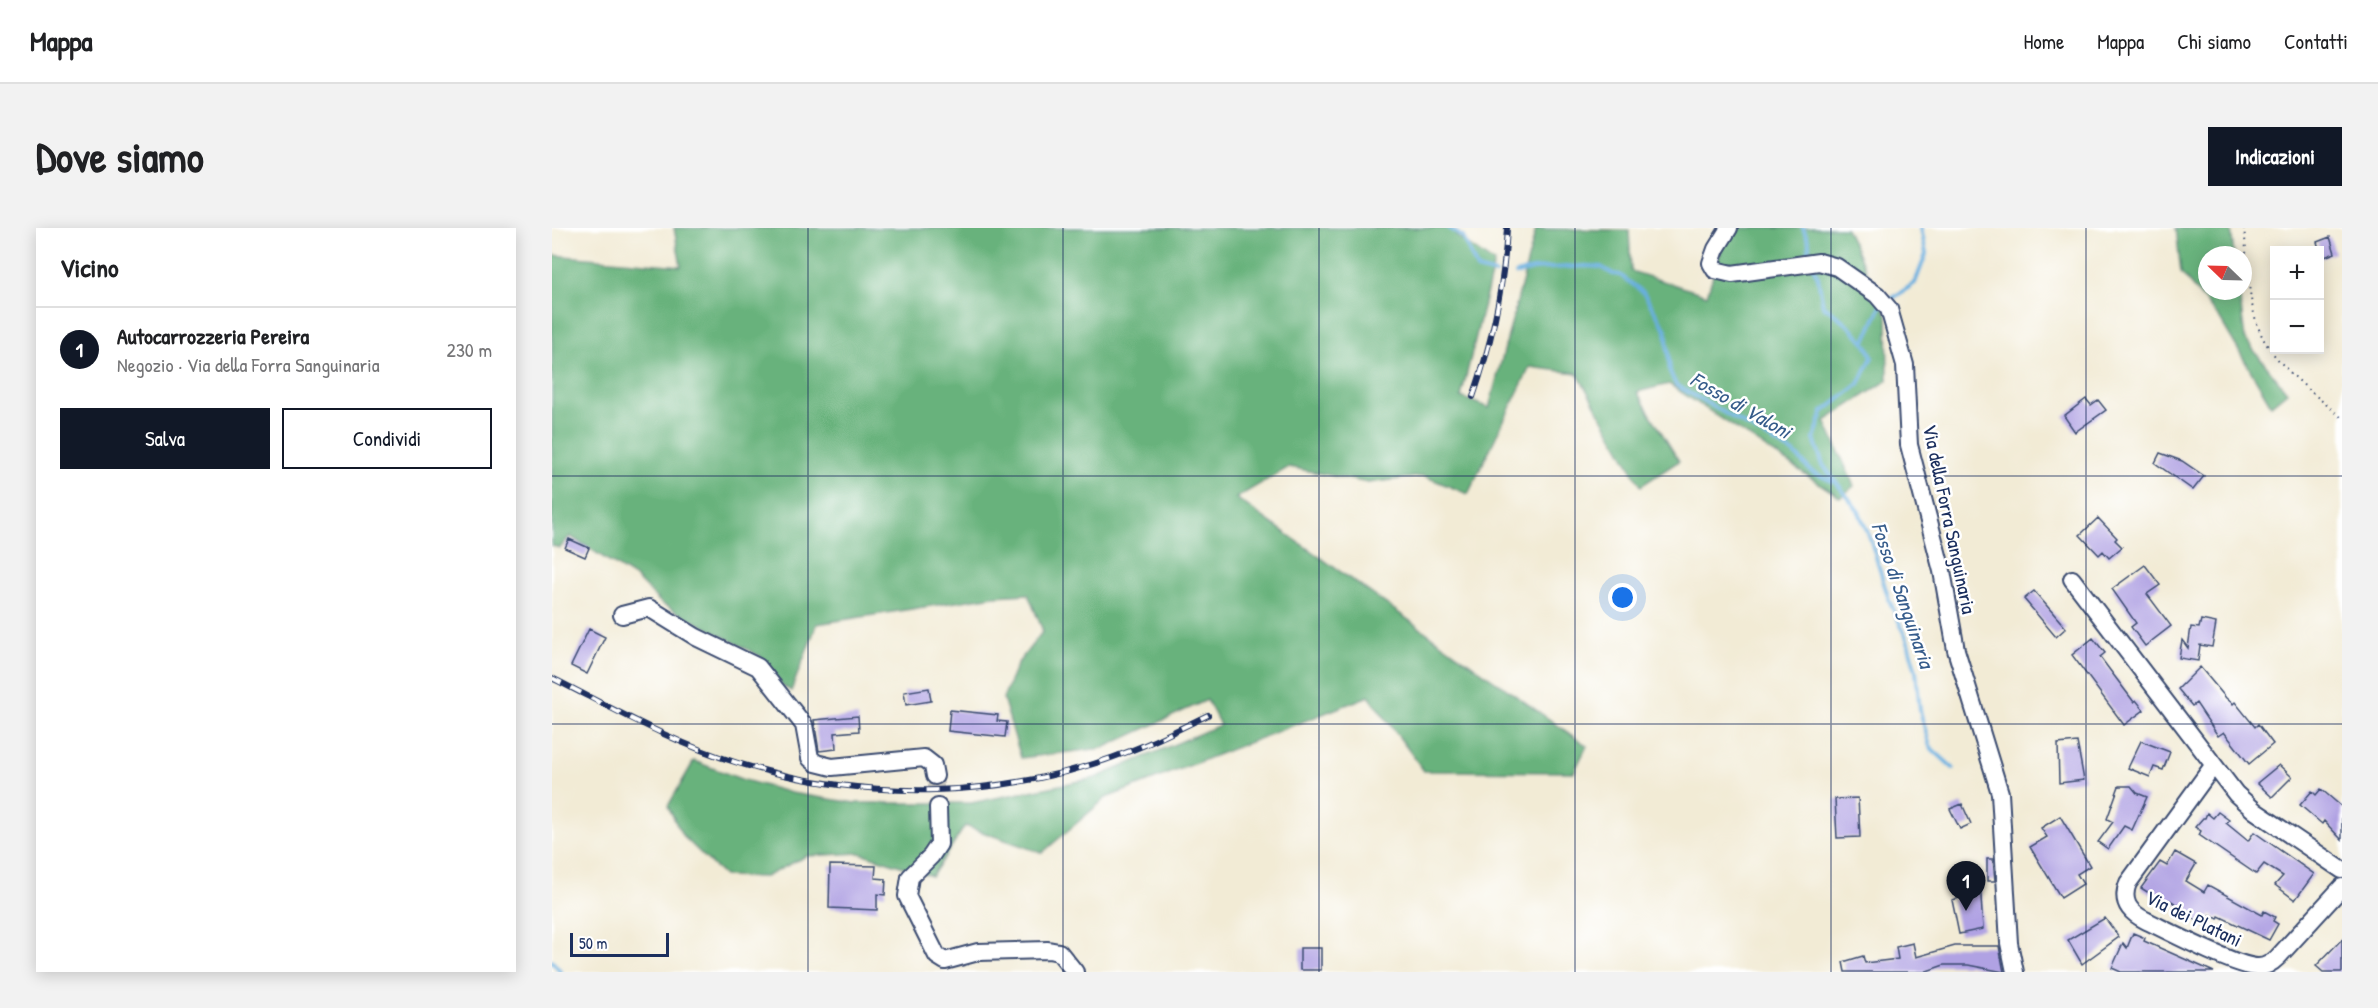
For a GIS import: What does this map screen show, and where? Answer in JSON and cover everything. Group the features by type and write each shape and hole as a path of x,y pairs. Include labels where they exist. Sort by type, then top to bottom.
{"street":[{"name":"Via della Forra Sanguinaria","path":"1729,228 1716,249 1711,263 1715,270 1731,274 1819,262 1837,267 1877,295 1889,309 1897,330 1905,365 1909,445 1942,571 1956,650 2000,793 2010,944 2015,972"},
{"path":"2072,579 2213,766 2249,806 2342,870"},
{"path":"622,615 649,608 696,637 758,667 804,725 810,758 816,763 832,767 924,758 933,765 935,776"},
{"name":"Via dei Platani","path":"2213,766 2128,883 2125,899 2131,911 2145,920 2238,963 2258,967 2274,962 2342,887"},
{"path":"938,807 939,844 931,856 910,876 907,889 912,911 937,956 945,961 978,952 1048,950 1059,952 1075,972"}],"path":[{"path":"2244,228 2253,305 2264,339 2295,378 2342,418"}],"green space":[{"path":"674,228 1452,228 1456,236 1494,263 1461,397 1489,408 1536,229 1629,230 1631,271 1707,295 1728,228 1846,228 1887,315 1888,380 1825,421 1854,486 1840,497 1669,384 1637,392 1679,461 1641,486 1577,373 1530,367 1468,494 1424,476 1368,483 1289,467 1236,498 1587,746 1574,772 1424,771 1369,696 1106,798 1042,853 965,826 932,876 860,853 806,856 765,877 724,876 682,835 668,806 694,761 741,779 791,793 855,803 971,803 1095,778 1220,725 1207,700 1103,748 1021,758 1003,698 1018,663 1043,631 1028,594 994,596 817,624 791,691 782,685 760,656 662,604 636,578 570,536 560,548 552,546 552,255 681,266"},
{"path":"2176,228 2231,228 2233,246 2198,246 2198,293 2181,273"},
{"path":"2204,300 2240,300 2245,339 2287,392 2271,405 2220,319"}],"building":[{"path":"2330,237 2335,253 2324,257 2324,246 2318,246 2317,242"},
{"path":"2086,399 2091,405 2098,400 2106,410 2075,432 2064,416"},
{"path":"2160,453 2182,461 2204,476 2193,490 2155,463"},
{"path":"2098,518 2117,538 2115,540 2122,547 2109,558 2103,551 2099,555 2080,535"},
{"path":"569,539 589,548 585,557 565,548"},
{"path":"2145,565 2160,585 2147,594 2171,626 2145,646 2131,627 2136,623 2112,589"},
{"path":"2034,591 2066,628 2056,637 2024,599"},
{"path":"2201,620 2216,623 2212,647 2200,645 2198,661 2179,658 2182,640 2188,648 2191,627 2199,628"},
{"path":"589,629 605,637 587,674 571,666"},
{"path":"2093,638 2105,653 2100,657 2134,702 2136,700 2144,710 2124,725 2072,655"},
{"path":"2200,667 2226,698 2233,704 2235,702 2255,727 2258,724 2273,744 2249,764 2224,732 2218,736 2196,703 2192,706 2178,689"},
{"path":"929,688 931,701 906,705 904,692"},
{"path":"950,710 998,715 997,721 1007,722 1005,737 948,731"},
{"path":"858,716 859,731 835,733 836,749 819,751 814,720"},
{"path":"2141,741 2170,752 2163,770 2154,767 2150,777 2128,768"},
{"path":"2077,742 2084,780 2059,783 2058,744"},
{"path":"2279,765 2292,777 2272,797 2257,783"},
{"path":"2119,786 2131,786 2137,793 2147,797 2132,830 2124,826 2108,849 2098,842 2113,822 2107,819"},
{"path":"2321,789 2342,807 2342,840 2324,821 2322,824 2300,805 2312,791 2316,795"},
{"path":"1858,798 1860,837 1837,838 1835,799"},
{"path":"1962,804 1971,824 1960,829 1950,809"},
{"path":"2218,812 2229,820 2226,823 2248,841 2254,832 2314,874 2295,900 2275,885 2283,876 2264,864 2256,874 2199,835 2201,831 2195,827 2207,813 2213,818"},
{"path":"2060,816 2090,866 2077,874 2083,884 2061,898 2030,847 2047,837 2041,828"},
{"path":"2175,852 2196,864 2186,881 2204,892 2208,885 2262,915 2264,911 2275,917 2273,921 2278,924 2269,940 2219,916 2218,919 2211,915 2204,925 2191,917 2193,914 2170,900 2168,905 2141,888 2160,862 2167,866"},
{"path":"1987,859 1993,859 1995,881 1987,881"},
{"path":"830,865 876,866 875,878 886,879 885,895 877,894 877,910 829,908"},
{"path":"1980,881 1983,929 1959,934 1952,900 1960,898 1957,887"},
{"path":"2105,918 2119,937 2082,964 2068,940"},
{"path":"2133,933 2145,938 2144,941 2214,972 2121,972 2112,968 2123,943 2127,948"},
{"path":"2342,939 2342,972 2323,972 2316,966"},
{"path":"1913,943 1916,957 1955,946 1999,946 2004,972 1968,965 1944,965 1924,972 1845,972 1843,962 1863,956 1865,963 1898,959 1896,947"},
{"path":"1300,948 1321,948 1321,970 1300,970"}],"waterway":[{"name":"Fosso di Valoni","path":"1448,228 1463,237 1477,269 1496,274"},
{"name":"Fosso di Sanguinaria","path":"1803,228 1809,243 1808,258"},
{"path":"1887,302 1915,283 1926,254 1921,228"},
{"name":"Fosso di Valoni","path":"1516,274 1533,269 1586,266 1601,267 1620,275 1643,292 1666,330 1670,372 1676,385 1794,453 1812,472 1834,482"},
{"name":"Fosso di Sanguinaria","path":"1813,267 1818,277 1823,306 1859,336 1872,357 1859,384 1823,412 1814,439 1823,465 1859,512 1870,538 1889,600 1907,639 1916,671 1920,711 1930,747 1953,768"},
{"path":"1864,343 1881,306"},
{"path":"552,961 561,972"}],"tunnel":[{"path":"935,776 938,807"}],"railway":[{"path":"1473,397 1496,314 1507,228"},
{"path":"552,678 666,735 714,755 786,776 885,789 935,790 985,787 1034,779 1083,767 1130,751 1208,715"}],"place":[{"name":"Autocarrozzeria Pereira","path":"1966,911"}]}
